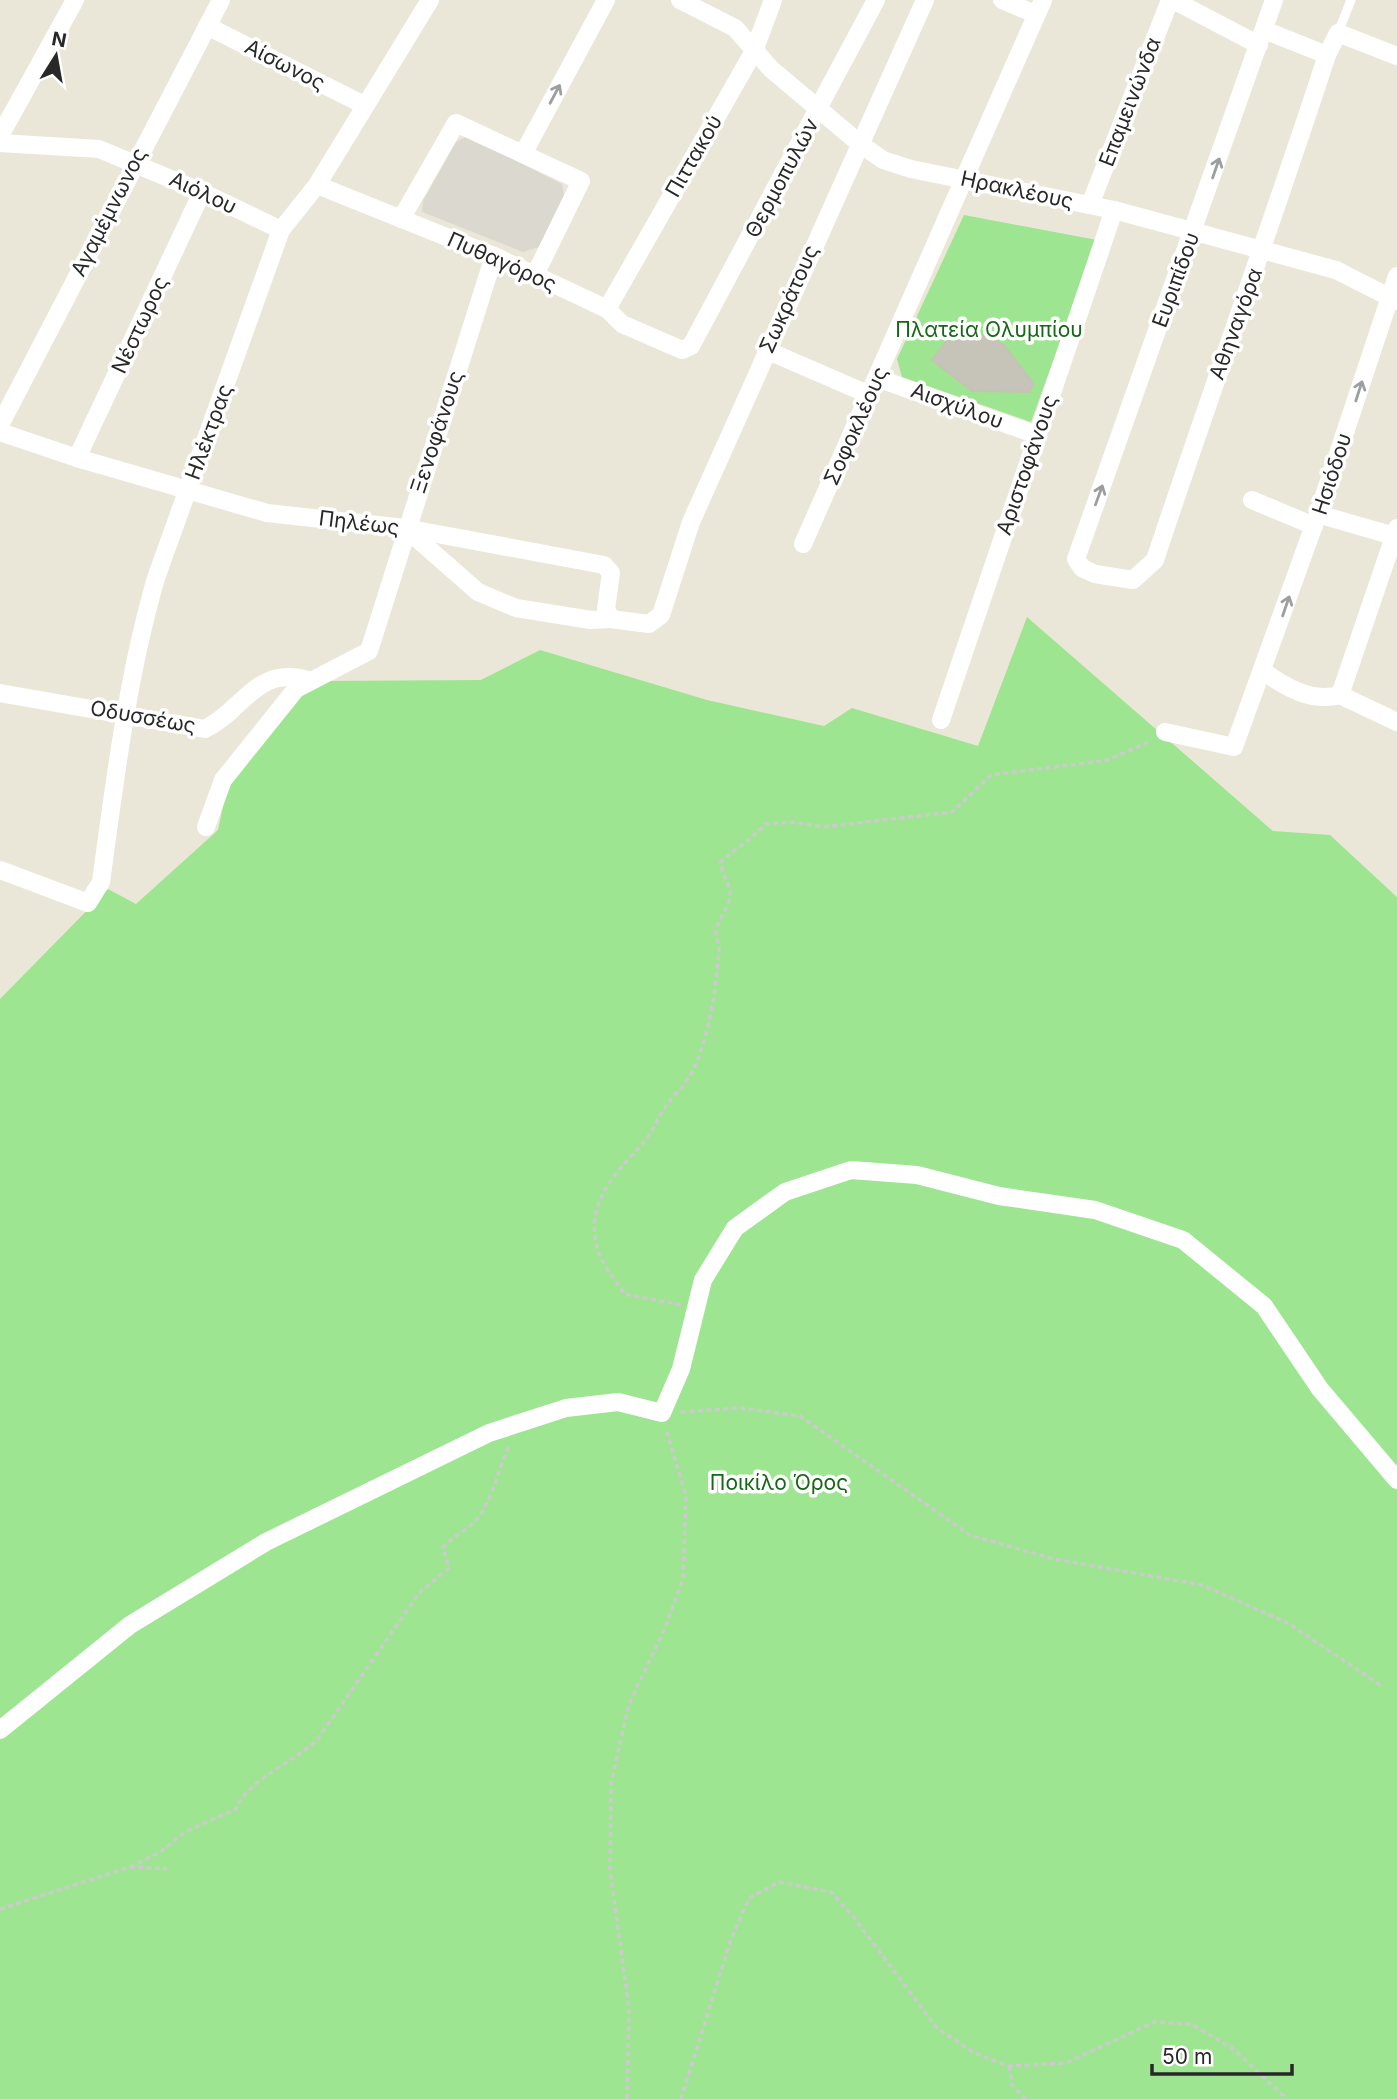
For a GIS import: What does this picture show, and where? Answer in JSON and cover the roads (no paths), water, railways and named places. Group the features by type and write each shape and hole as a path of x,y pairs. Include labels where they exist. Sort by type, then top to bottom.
{"street":[{"path":"0,136 75,0"},
{"name":"Αγαμέμνωνος","path":"0,425 134,162 221,0"},
{"name":"Ηλέκτρας","path":"0,870 88,903 101,882 125,713 142,627 156,578 281,230 317,185 430,0"},
{"path":"523,154 606,0"},
{"name":"Ηρακλέους","path":"680,0 734,28 754,51 819,109 883,160 911,169 1114,210 1336,270 1393,300"},
{"name":"Πιττακού","path":"607,309 754,51 773,0"},
{"name":"Θερμοπυλών","path":"682,350 691,346 876,0"},
{"name":"Σωκράτους","path":"611,619 649,624 661,615 691,522 925,0"},
{"path":"1002,0 1039,7"},
{"path":"1171,0 1261,37 1327,55"},
{"name":"Επαμεινώνδα","path":"1090,205 1171,0"},
{"name":"Ευριπίδου","path":"1076,559 1274,0"},
{"name":"Σοφοκλέους","path":"803,544 1039,7"},
{"name":"Αίσωνος","path":"207,26 364,105"},
{"path":"1338,33 1397,56"},
{"name":"Αθηναγόρα","path":"1076,559 1082,568 1095,574 1133,580 1155,560 1241,303 1263,251 1327,55 1338,33"},
{"path":"401,219 456,123 581,181 535,275"},
{"name":"Αιόλου","path":"0,143 99,149 202,192 281,230"},
{"name":"Πυθαγόρος","path":"317,185 494,256 607,309 622,324 682,350"},
{"name":"Νέστωρος","path":"77,458 202,192"},
{"name":"Αριστοφάνους","path":"941,720 1114,210"},
{"name":"Ξενοφάνους","path":"206,827 223,779 296,689 369,651 405,528 494,256"},
{"name":"Ησιόδου","path":"1165,732 1234,747 1393,300 1397,276"},
{"name":"Αισχύλου","path":"766,350 1037,435"},
{"name":"Πηλέως","path":"0,432 77,458 267,513 405,528 604,565 611,573 606,609 611,619"},
{"path":"1252,500 1316,520 1396,532 1340,695"},
{"path":"405,528 478,592 516,608 591,620 611,619"},
{"path":"1263,671 1283,686 1328,698 1340,695 1397,722"},
{"name":"Οδυσσέως","path":"0,693 205,729 216,724 260,685 282,677 311,681"},
{"path":"0,1730 130,1625 266,1542 489,1433 566,1408 618,1402 662,1413 681,1369 703,1280 735,1228 785,1192 851,1170 917,1175 999,1196 1095,1210 1183,1240 1264,1307 1320,1390 1397,1480"}],"lane":[{"name":"Αθηναγόρα","path":"1338,33 1351,0"}],"park label":[{"name":"Πλατεία Ολυμπίου","path":"989,330"},
{"name":"Ποικίλο Όρος","path":"779,1483"}]}
